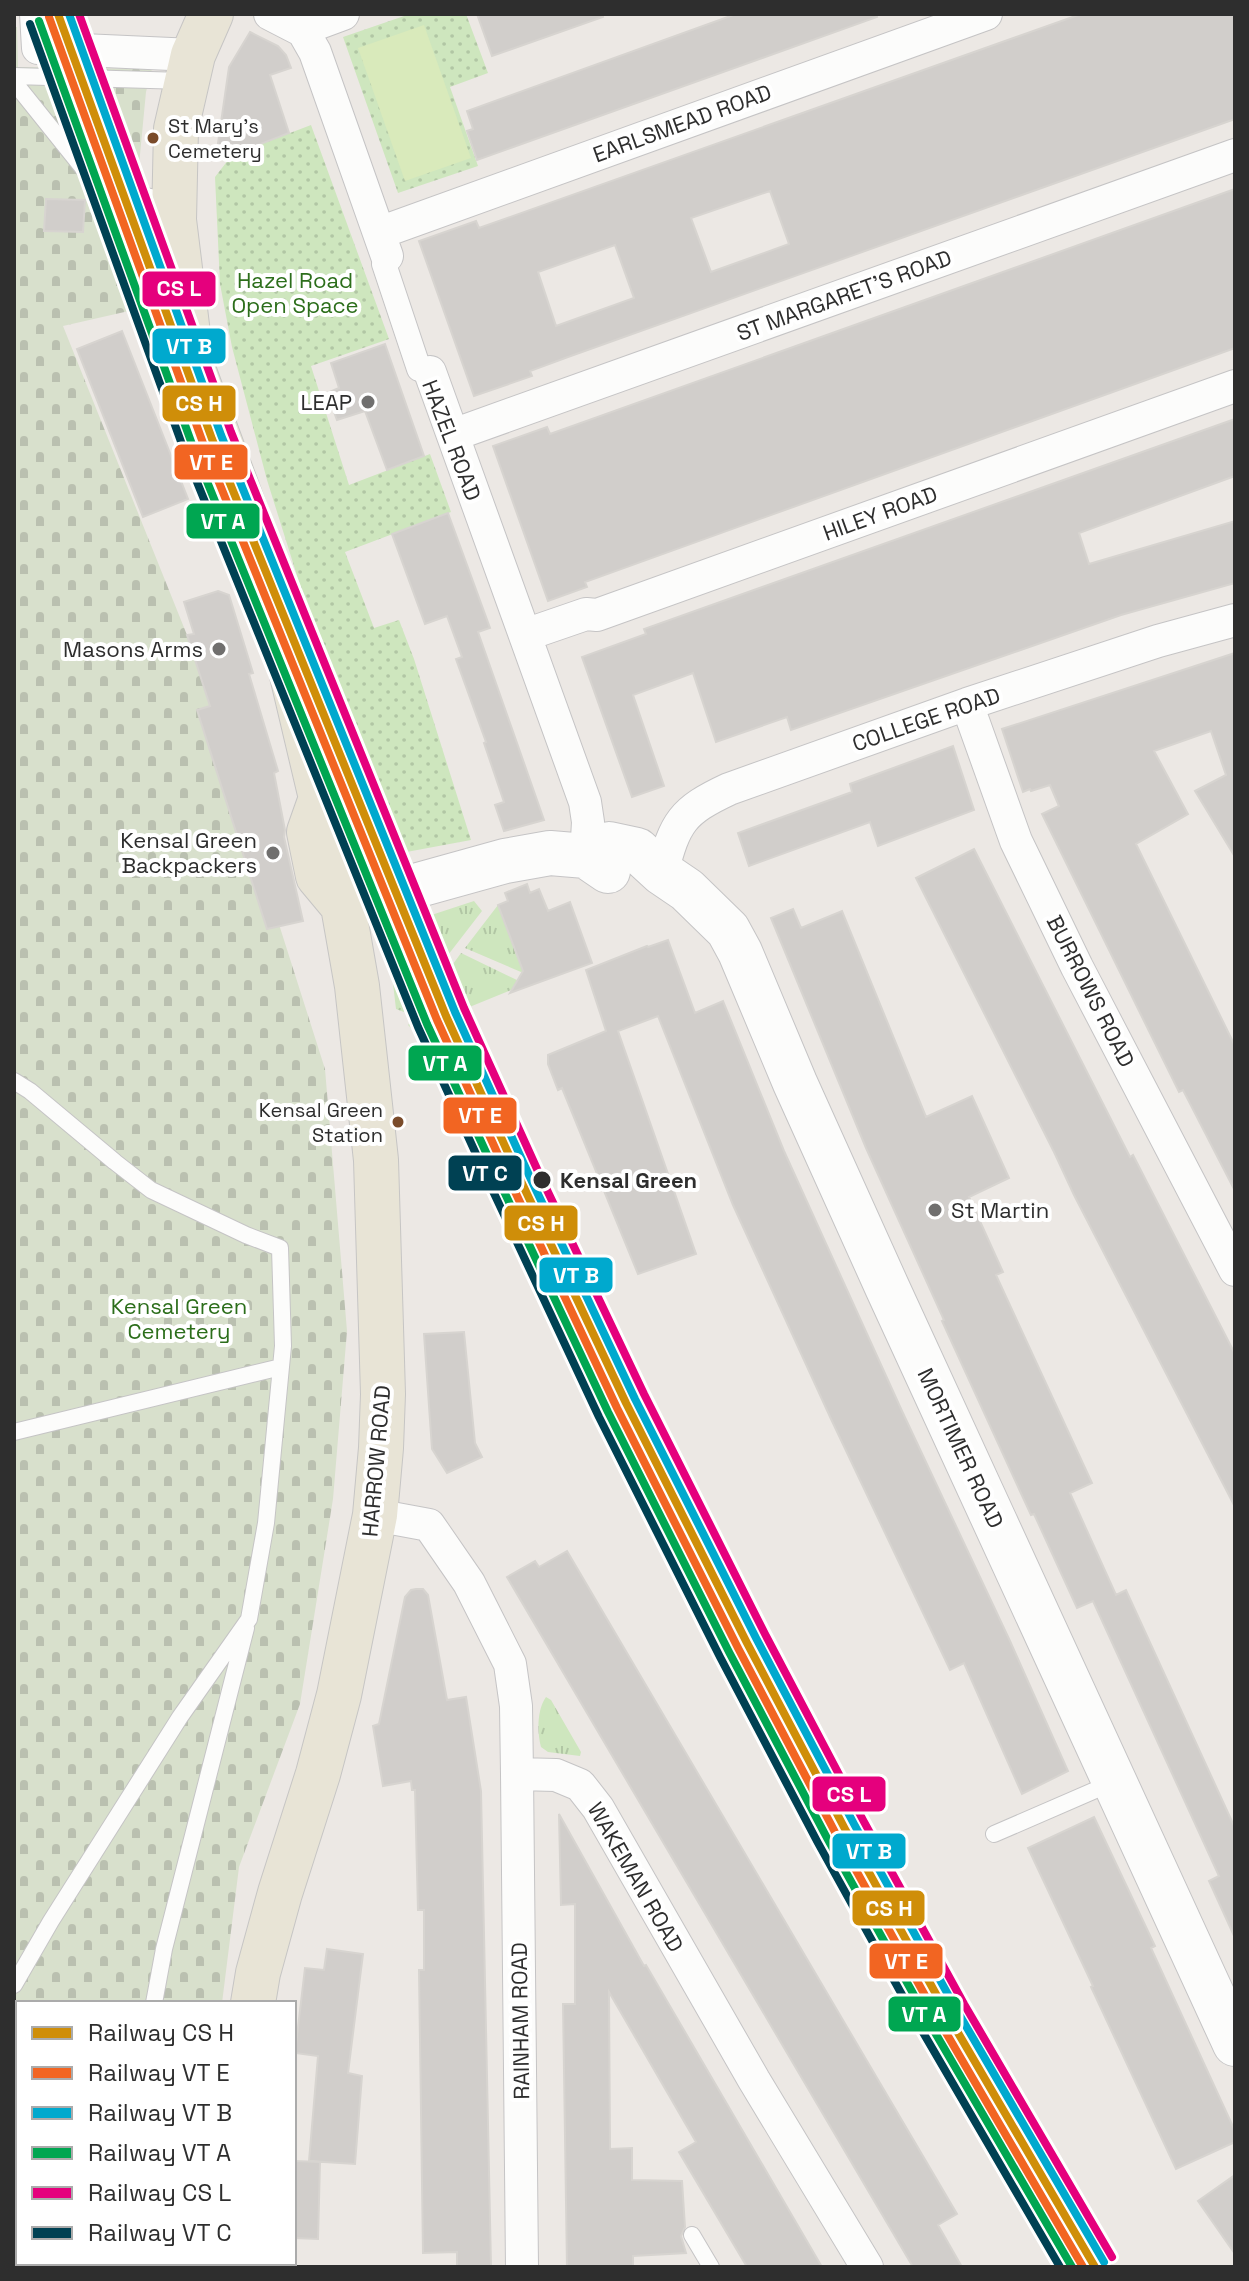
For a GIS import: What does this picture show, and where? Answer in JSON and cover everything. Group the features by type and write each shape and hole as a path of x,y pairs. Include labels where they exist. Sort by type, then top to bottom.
{"main road":[{"name":"HARROW ROAD","path":"211,14 190,68 176,129 174,220 192,366 255,537 278,616 321,798 309,832 318,876 343,906 357,986 376,1160 383,1394 375,1515 339,1695 261,1959 253,2001"},
{"path":"343,906 505,861 550,853 586,856 609,844 637,850 662,873"},
{"name":"MORTIMER ROAD","path":"662,873 687,890 728,930 740,952 880,1273 1235,2044"}],"street":[{"path":"36,14 38,48 190,68"},
{"path":"270,14 303,31 343,14"},
{"name":"EARLSMEAD ROAD","path":"383,244 986,14"},
{"name":"HAZEL ROAD","path":"303,31 315,52 383,244 384,264 419,369 430,372 585,802 588,822 586,856"},
{"name":"ST MARGARET'S ROAD","path":"453,435 1235,155"},
{"name":"HILEY ROAD","path":"525,635 586,614 597,615 1235,386"},
{"name":"COLLEGE ROAD","path":"662,873 680,821 703,801 771,772 967,704 1158,641 1235,620"},
{"name":"BURROWS ROAD","path":"967,704 1016,841 1077,967 1235,1270"},
{"path":"375,1515 429,1525 469,1583 510,1664 516,1706 517,1774"},
{"name":"RAINHAM ROAD","path":"517,1774 522,2267"},
{"name":"WAKEMAN ROAD","path":"517,1774 556,1775 580,1785 598,1808 754,2080 867,2267"}],"lane":[{"path":"14,79 190,68"},
{"path":"14,79 95,183 175,204"},
{"path":"14,1081 151,1190 280,1248 283,1346 266,1523 249,1619 164,1949 154,2001"},
{"path":"14,1432 281,1367"},
{"path":"14,1985 180,1717 249,1619"},
{"path":"994,1834 1115,1781"},
{"path":"692,2235 711,2267"}],"green space":[{"path":"410,14 466,14 488,73 450,87 478,166 398,193 343,37"},
{"path":"424,25 471,158 405,181 358,48"},
{"name":"Kensal Green Cemetery","path":"14,27 17,27 18,67 152,69 146,92 139,165 119,169 112,176 106,195 105,217 116,243 137,250 142,308 63,326 187,635 325,1069 347,1331 333,1499 300,1704 239,1867 222,2001 16,2001 16,2265 207,2267 14,2267"},
{"name":"Hazel Road Open Space","path":"311,125 389,339 311,366 349,485 430,454 451,512 345,552 374,628 399,620 471,840 385,856 267,480 232,347 220,284 215,177 232,155"},
{"path":"474,901 482,911 404,1012 396,1009 389,950 392,938 401,925"},
{"path":"498,905 517,957 530,969 521,972 465,948"},
{"path":"461,953 517,980 516,984 521,986 413,1030 408,1025 422,1007 425,1008 429,1002 427,1000"},
{"path":"546,1697 551,1700 581,1752 580,1756 548,1752 541,1747 539,1721"}],"building":[{"path":"477,14 602,14 603,17 492,56"},
{"path":"736,14 876,14 877,17 477,160 467,131 473,129 467,111"},
{"path":"1081,14 1235,14 1235,119 568,357 530,371 532,376 474,396 419,241 476,221 479,228","holes":["770,191 789,244 711,272 691,218","615,245 634,298 556,326 538,272"]},
{"path":"250,32 278,46 286,55 291,68 270,75 289,133 232,155 216,157 229,67"},
{"path":"1235,189 1235,348 585,582 587,587 548,601 493,446 547,427 550,434"},
{"path":"46,199 85,200 83,232 44,231"},
{"path":"122,331 188,499 143,517 77,349"},
{"name":"LEAP","path":"385,344 424,456 387,470 365,411 337,420 327,393 339,388 331,363"},
{"path":"1235,419 1235,476 1079,533 1089,564 1235,521 1235,583 1121,615 791,730 787,717 716,742 693,673 633,695 664,786 632,797 582,657 646,634 644,629"},
{"path":"448,513 490,628 478,632 544,820 504,831 495,805 504,802 456,659 462,657 447,616 425,624 392,534"},
{"path":"218,591 229,595 253,673 249,674 278,771 274,773 284,837 303,921 267,929 197,710 210,706 187,635 194,634 184,602"},
{"path":"1235,653 1235,857 1195,791 1226,775 1211,731 1154,751 1188,814 1136,844 1235,1046 1235,1191 1183,1090 1179,1092 1042,814 1059,806 1050,785 1023,792 1002,729"},
{"path":"953,746 974,810 878,846 870,822 749,866 738,833 852,792 850,784"},
{"path":"974,849 1130,1157 1133,1155 1235,1354 1235,1507 1074,1195 916,878"},
{"path":"527,884 530,893 539,889 548,911 570,902 592,963 510,993 523,971 498,905 508,901 505,893"},
{"path":"793,909 801,928 842,911 926,1117 972,1096 1009,1178 969,1197 1003,1272 996,1275 1092,1483 1070,1493 1116,1595 1126,1590 1235,1828 1235,1938 1209,1881 1219,1876 1093,1601 1077,1608 1034,1514 1031,1515 1019,1489 866,1148 771,918"},
{"path":"668,940 695,1013 723,1001 784,1151 1068,1771 1022,1794 964,1663 950,1670 831,1419 733,1205 658,1016 618,1031 696,1254 638,1274 562,1088 558,1090 548,1064 548,1055 606,1031 586,970"},
{"path":"464,1332 475,1443 482,1457 447,1473 432,1449 424,1334"},
{"path":"567,1551 957,2214 938,2225 962,2267 913,2267 507,1577 535,1561 539,1567"},
{"path":"423,1589 428,1595 447,1700 466,1697 481,1791 491,2267 457,2267 457,2252 423,2253 419,1970 424,1970 424,1910 418,1910 415,1790 412,1790 411,1781 383,1786 373,1726 379,1724 405,1597 411,1590"},
{"path":"559,1814 644,1966 822,2267 747,2267 679,2152 696,2142 609,1992 610,2149 632,2148 632,2180 682,2181 685,2227 681,2236 686,2253 633,2256 633,2267 567,2267 563,2004 575,2004 575,1904 561,1905"},
{"path":"1094,1817 1155,1946 1151,1948 1235,2131 1235,2142 1176,2169 1028,1848"},
{"path":"327,1949 363,1954 348,2073 362,2076 355,2164 309,2161 318,2056 296,2053 296,2044 305,1968 324,1970"},
{"path":"296,2161 320,2162 318,2239 296,2238"},
{"path":"1235,2175 1235,2254 1198,2201"}],"transit line":[{"path":"58,14 212,439 446,1016 519,1177 626,1403 845,1829 947,2014 1095,2267"},
{"path":"69,14 221,435 455,1012 528,1173 635,1399 854,1824 956,2009 1104,2262"},
{"path":"79,14 231,432 464,1008 537,1169 644,1394 863,1820 964,2004 1112,2257"},
{"path":"49,17 203,443 437,1020 510,1181 617,1408 836,1834 938,2019 1083,2267"},
{"path":"39,21 193,447 427,1024 501,1185 608,1412 827,1838 930,2024 1072,2267"},
{"path":"30,24 184,450 418,1027 492,1189 599,1417 818,1843 921,2029 1060,2267"}],"place":[{"name":"St Mary's Cemetery","path":"153,138"},
{"name":"LEAP","path":"368,402"},
{"name":"Masons Arms","path":"219,649"},
{"name":"Kensal Green Backpackers","path":"273,853"},
{"name":"Kensal Green Station","path":"398,1122"},
{"name":"Kensal Green","path":"542,1180"},
{"name":"St Martin","path":"935,1210"}]}
